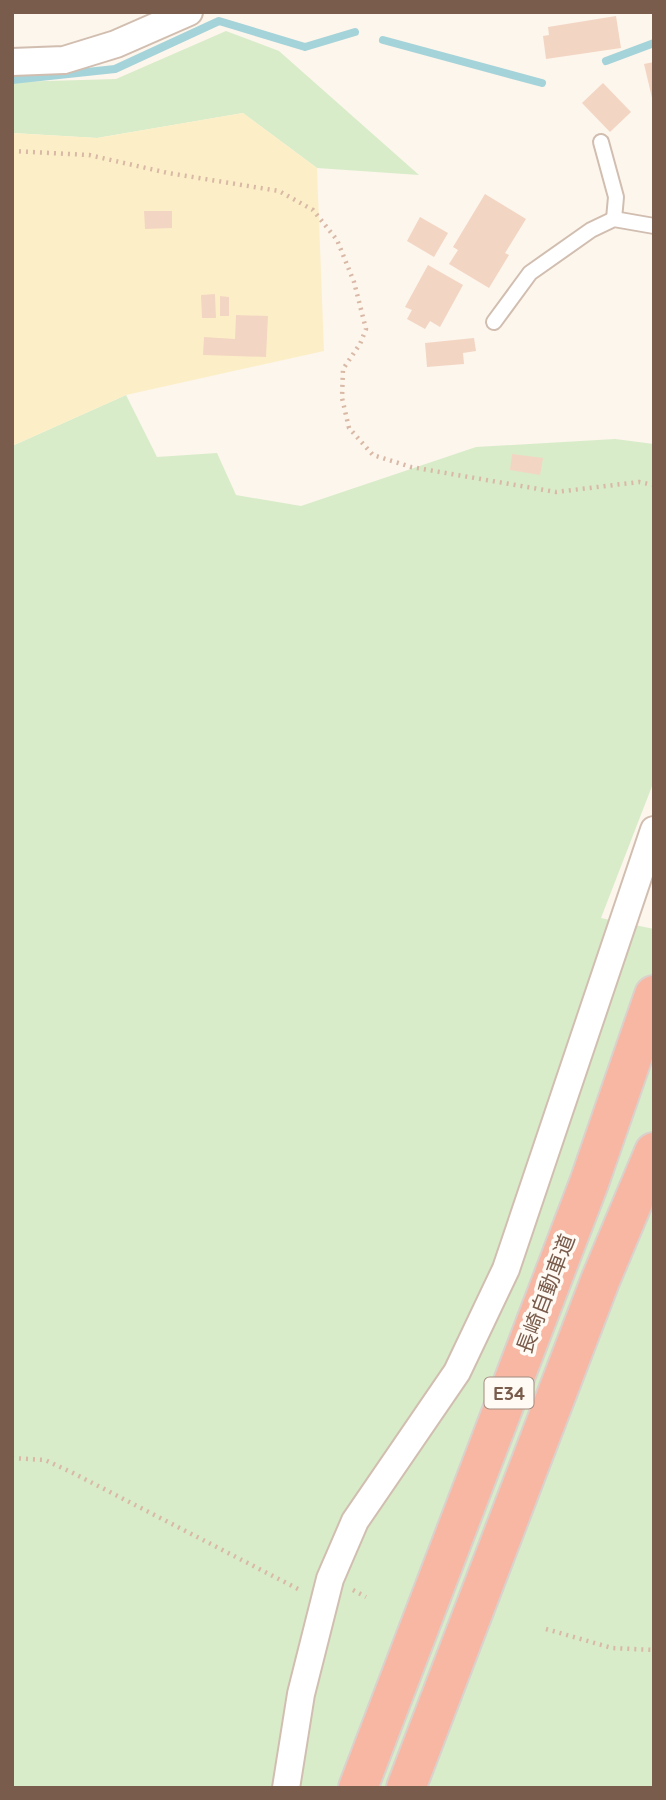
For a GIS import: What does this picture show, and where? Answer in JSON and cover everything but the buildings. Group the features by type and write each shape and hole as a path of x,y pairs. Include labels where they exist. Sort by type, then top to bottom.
{"highway":[{"name":"長崎自動車道","path":"358,1788 589,1183 654,995"},
{"name":"E34","path":"406,1788 595,1294 654,1152"}],"street":[{"path":"12,62 64,61 116,44 188,12"},
{"path":"286,1788 301,1694 330,1579 355,1521 457,1372 506,1269 654,830"}],"lane":[{"path":"601,142 616,197 614,219"},
{"path":"494,322 530,273 591,230 614,219 654,226"}],"path":[{"path":"12,150 89,155 168,173 279,191 313,210 337,240 354,282 366,330 344,369 342,398 349,428 373,455 411,467 556,492 639,482 654,485"},
{"path":"12,1458 45,1460 73,1473 325,1604"},
{"path":"546,1629 612,1648 654,1650"}],"green space":[{"path":"226,31 279,51 419,175 317,168 243,113 97,138 12,133 12,82 116,79"},
{"path":"126,395 157,457 217,453 236,495 301,506 476,447 615,439 654,444 654,781 601,918 654,929 654,1788 12,1788 12,446"}],"sand":[{"path":"243,113 317,168 324,351 126,395 12,446 12,133 97,138"}],"waterway":[{"path":"12,80 115,69 219,21 305,47 355,32"},
{"path":"383,40 542,83"},
{"path":"606,61 654,43"}]}
